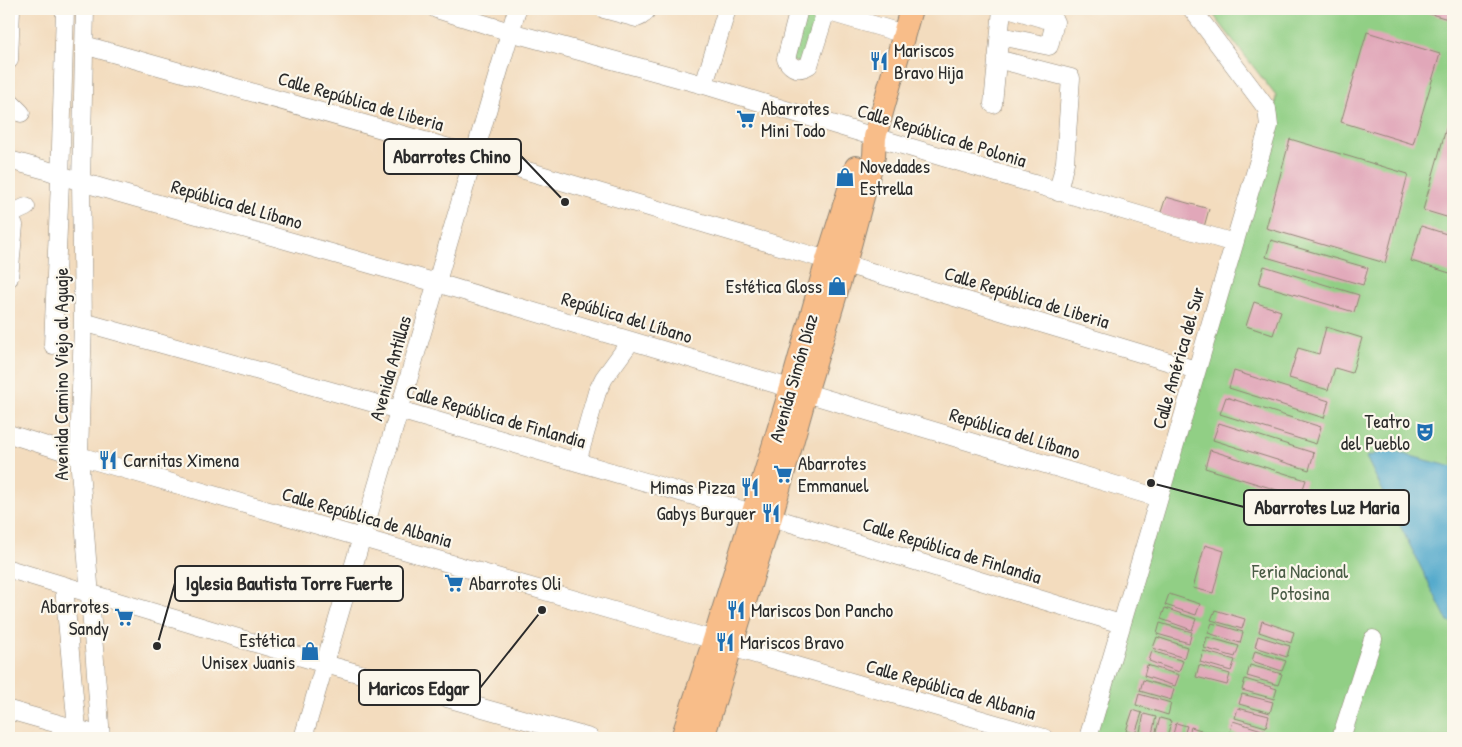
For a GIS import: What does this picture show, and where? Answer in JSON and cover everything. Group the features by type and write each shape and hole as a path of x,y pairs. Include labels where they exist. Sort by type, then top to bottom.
{"main road":[{"name":"Avenida Simón Díaz","path":"703,738 723,643 836,262 861,152 875,137 911,9"},
{"name":"Avenida Simón Díaz","path":"682,738 723,643"}],"street":[{"path":"9,60 11,9"},
{"path":"53,345 65,9"},
{"name":"Avenida Camino Viejo al Aguaje","path":"85,9 81,182 83,322 80,456 103,738"},
{"name":"Calle República de Polonia","path":"436,9 510,32 704,85 1234,243"},
{"name":"Avenida Antillas","path":"303,738 517,9"},
{"path":"604,9 637,18 646,13 647,9"},
{"path":"704,85 728,9"},
{"path":"798,9 786,59 789,65 796,68 803,68 809,65 822,10 904,34"},
{"path":"993,104 1002,9"},
{"path":"1000,36 1049,46 1055,22 1011,9"},
{"name":"Calle América del Sur","path":"1088,738 1269,126 1267,108 1192,9"},
{"name":"Calle República de Liberia","path":"84,45 474,155 1196,370"},
{"path":"997,59 1071,78 1065,162 1058,192"},
{"name":"República del Líbano","path":"9,160 436,283 1159,498"},
{"path":"9,278 14,225 9,215 26,207"},
{"name":"Calle República de Finlandia","path":"83,322 399,410 762,515 1121,624"},
{"path":"577,462 596,392 631,341"},
{"name":"Calle República de Albania","path":"9,434 1044,738"},
{"path":"9,569 324,664 590,738"},
{"path":"64,587 77,729"},
{"path":"1341,738 1374,639"},
{"path":"9,710 103,738"}],"green space":[{"name":"Feria Nacional Potosina","path":"1209,9 1453,9 1453,738 1093,738 1273,127 1276,96"},
{"path":"802,12 819,17 806,64 790,61"}],"water":[{"path":"1387,450 1453,467 1453,623 1448,622 1366,457"}],"building":[{"path":"1414,9 1451,9 1448,19"},
{"path":"1367,32 1440,54 1413,144 1341,122"},
{"path":"1453,104 1453,219 1423,210"},
{"path":"1290,139 1408,174 1385,263 1266,228"},
{"path":"1166,197 1209,209 1204,227 1160,215"},
{"path":"1421,226 1453,236 1453,274 1411,261"},
{"path":"1271,240 1368,268 1363,285 1266,257"},
{"path":"1264,266 1359,295 1354,312 1259,284"},
{"path":"1254,302 1281,311 1273,335 1246,326"},
{"path":"1326,327 1362,338 1352,373 1335,368 1328,390 1289,378 1298,348 1319,354"},
{"path":"1234,371 1329,401 1324,418 1229,388"},
{"path":"1226,397 1321,427 1316,444 1220,414"},
{"path":"1219,423 1314,453 1309,470 1213,440"},
{"path":"1210,450 1306,480 1300,497 1205,468"},
{"path":"1205,545 1224,551 1213,593 1193,588"},
{"path":"1169,594 1200,604 1196,615 1165,605"},
{"path":"1165,608 1196,619 1192,630 1161,619"},
{"path":"1215,610 1245,619 1242,629 1211,620"},
{"path":"1262,621 1294,632 1291,643 1259,632"},
{"path":"1160,623 1192,632 1189,643 1157,634"},
{"path":"1212,623 1243,632 1240,643 1208,633"},
{"path":"1258,636 1290,646 1287,657 1255,647"},
{"path":"1157,637 1187,647 1184,658 1153,648"},
{"path":"1207,637 1239,646 1235,657 1204,648"},
{"path":"1152,651 1183,661 1179,672 1149,661"},
{"path":"1203,651 1235,660 1231,671 1200,662"},
{"path":"1255,651 1286,661 1282,671 1252,661"},
{"path":"1147,665 1179,675 1175,686 1144,676"},
{"path":"1199,665 1230,674 1227,685 1196,677"},
{"path":"1250,665 1282,674 1278,685 1247,676"},
{"path":"1245,679 1277,689 1274,699 1242,690"},
{"path":"1143,680 1174,689 1171,700 1140,691"},
{"path":"1139,694 1171,703 1168,715 1136,705"},
{"path":"1242,694 1273,702 1270,713 1239,704"},
{"path":"1238,708 1269,716 1266,727 1235,718"},
{"path":"1133,710 1142,713 1135,734 1126,731"},
{"path":"1144,714 1156,717 1151,738 1139,736"},
{"path":"1160,718 1171,721 1167,738 1154,738"},
{"path":"1233,721 1265,731 1263,738 1250,738 1230,732"},
{"path":"1176,723 1187,726 1183,738 1172,738"},
{"path":"1191,727 1201,730 1199,738 1188,738"}],"place":[{"name":"Mariscos Bravo Hija","path":"879,61"},
{"name":"Abarrotes Mini Todo","path":"746,119"},
{"name":"Novedades Estrella","path":"845,177"},
{"name":"Abarrotes Chino","path":"565,202"},
{"name":"Estética Gloss","path":"837,286"},
{"name":"Teatro del Pueblo","path":"1425,432"},
{"name":"Carnitas Ximena","path":"108,460"},
{"name":"Abarrotes Emmanuel","path":"783,474"},
{"name":"Abarrotes Luz Maria","path":"1151,483"},
{"name":"Mimas Pizza","path":"750,487"},
{"name":"Gabys Burguer","path":"771,513"},
{"name":"Abarrotes Oli","path":"454,583"},
{"name":"Maricos Edgar","path":"542,610"},
{"name":"Mariscos Don Pancho","path":"736,610"},
{"name":"Abarrotes Sandy","path":"124,617"},
{"name":"Mariscos Bravo","path":"725,642"},
{"name":"Iglesia Bautista Torre Fuerte","path":"157,646"},
{"name":"Estética Unisex Juanis","path":"310,651"}]}
